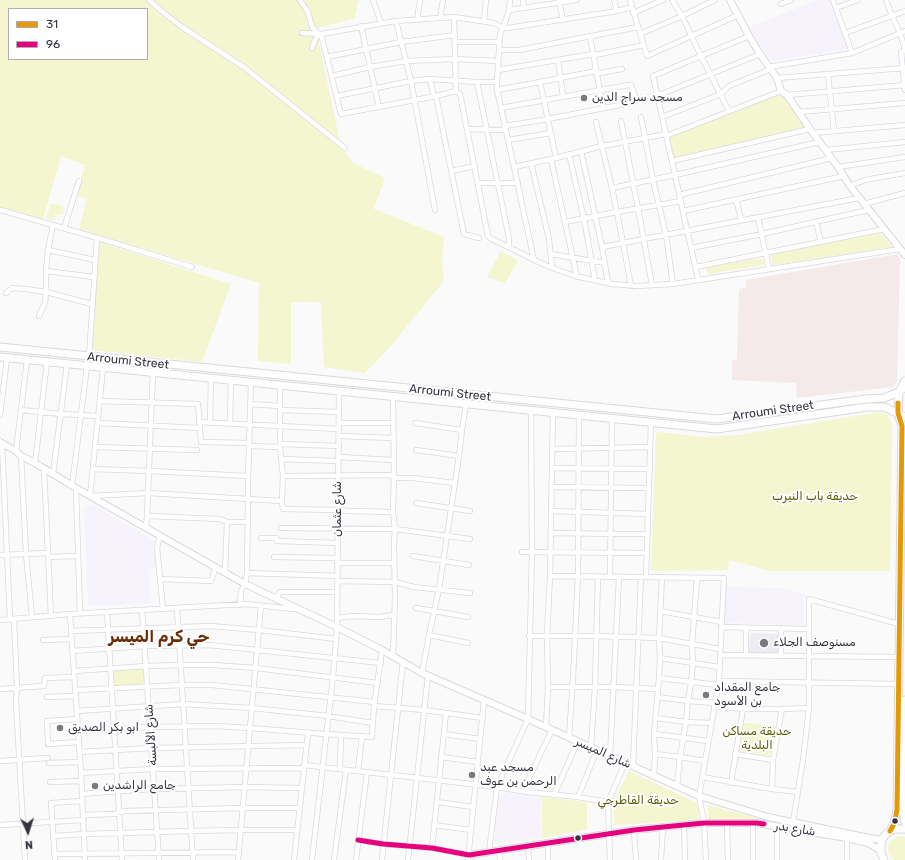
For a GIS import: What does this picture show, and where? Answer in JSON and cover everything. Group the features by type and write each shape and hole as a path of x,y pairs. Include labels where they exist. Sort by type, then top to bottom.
{"main road":[{"path":"730,0 749,36 777,78 784,93 832,158 861,201 905,255"},
{"name":"Arroumi Street","path":"0,347 716,419 866,399 884,398 899,392"},
{"name":"Arroumi Street","path":"3,358 717,429 867,407 884,407 905,417"},
{"path":"884,860 880,850 882,840 894,824 896,810 902,426 898,413 899,392 905,380"},
{"path":"899,392 905,387"},
{"name":"شارع الميسر","path":"1,443 74,487 245,584 336,627 425,674 699,796 768,817 882,840"},
{"path":"905,700 903,810 905,822"},
{"name":"شارع بدر","path":"468,857 489,852 634,830 704,823 753,823 777,826 847,838 868,843 880,850"},
{"path":"890,831 905,829"}],"street":[{"path":"149,0 164,14 182,27 246,68 345,148"},
{"path":"300,0 308,12 312,27 320,34 341,114 456,91"},
{"path":"373,0 381,24"},
{"path":"417,20 420,0"},
{"path":"440,18 443,0"},
{"path":"484,21 486,0"},
{"path":"510,0 509,10 500,34 496,90 534,260"},
{"path":"523,0 524,8"},
{"path":"509,10 559,1 577,0"},
{"path":"614,0 617,11"},
{"path":"630,0 647,56 738,15"},
{"path":"633,13 663,0"},
{"path":"672,0 682,16 729,112"},
{"path":"640,34 715,0"},
{"path":"781,4 791,0"},
{"path":"833,0 852,53"},
{"path":"836,8 858,0"},
{"path":"886,0 892,16 902,32 905,50 901,52 904,68 905,90"},
{"path":"559,1 563,20"},
{"path":"302,33 320,34 396,21 454,17 494,23 503,28 508,28 617,11 632,7"},
{"path":"845,33 905,11"},
{"path":"454,17 456,91 460,94 488,236 490,238 534,260 577,276 630,286 673,284 900,249"},
{"path":"396,21 411,81 435,210"},
{"path":"362,26 379,107"},
{"path":"499,50 519,50 638,27"},
{"path":"662,117 721,94 729,86 770,68 852,53 902,32"},
{"path":"312,48 315,40 320,34"},
{"path":"327,57 401,42 455,35"},
{"path":"590,36 603,108"},
{"path":"698,279 653,76 749,36"},
{"path":"455,42 499,42"},
{"path":"498,70 593,54 595,55 644,45"},
{"path":"468,129 487,130 505,128 637,101 662,94 760,54"},
{"path":"332,76 370,67 406,61 455,59 498,61"},
{"path":"558,60 563,96"},
{"path":"777,78 904,68"},
{"path":"496,90 596,71 600,73 622,69"},
{"path":"828,74 834,131"},
{"path":"337,96 411,81 430,79 497,82"},
{"path":"430,79 435,96 464,234 479,238"},
{"path":"477,82 510,238 508,247"},
{"path":"540,82 551,133 565,222 577,276"},
{"path":"501,108 631,85 637,101"},
{"path":"514,166 602,146 666,135 784,93 905,85"},
{"path":"799,112 905,103"},
{"path":"641,117 653,180 666,235 673,284"},
{"path":"621,121 652,285"},
{"path":"596,122 617,212 630,286"},
{"path":"672,161 812,131 834,131 905,124"},
{"path":"508,140 551,133"},
{"path":"612,188 819,142"},
{"path":"826,150 905,142"},
{"path":"581,151 596,216 608,283"},
{"path":"569,154 584,219 595,280"},
{"path":"838,167 905,157"},
{"path":"680,195 832,158"},
{"path":"531,163 549,239 552,267"},
{"path":"451,172 475,166"},
{"path":"850,186 865,180 905,173"},
{"path":"683,211 844,176"},
{"path":"64,228 79,181"},
{"path":"478,183 518,183"},
{"path":"602,247 741,220 905,193"},
{"path":"736,199 741,220"},
{"path":"565,222 681,201"},
{"path":"0,210 192,267"},
{"path":"691,248 762,234 868,210"},
{"path":"758,217 769,269"},
{"path":"816,222 821,242"},
{"path":"39,316 45,303 48,250 53,225"},
{"path":"696,267 884,229"},
{"path":"89,357 97,238"},
{"path":"48,250 95,260"},
{"path":"551,254 605,263"},
{"path":"46,271 94,277"},
{"path":"6,294 12,288 26,289 46,292 92,304"},
{"path":"0,415 3,358"},
{"path":"16,451 27,360"},
{"path":"35,463 47,362"},
{"path":"53,474 67,364"},
{"path":"80,613 74,487 87,366"},
{"path":"104,368 90,496 148,493 282,501"},
{"path":"146,528 152,372"},
{"path":"210,422 211,378"},
{"path":"230,423 231,380"},
{"path":"240,605 241,591 245,584 247,573 251,382"},
{"path":"280,385 280,445 283,476 283,509 393,512"},
{"name":"شارع عثمان","path":"312,860 333,678 336,639 336,592 338,579 339,391"},
{"path":"393,657 395,582 395,529 393,512 394,396"},
{"path":"100,401 198,404 201,442 249,445 339,446"},
{"path":"250,404 280,408 339,412"},
{"path":"408,860 424,710 425,674 429,635 439,589 466,404"},
{"path":"21,410 98,416"},
{"path":"489,852 497,787 528,719 532,552 531,410"},
{"path":"527,792 530,784 527,783 528,780 549,729 547,636 550,576 553,412"},
{"path":"569,737 578,576 579,415"},
{"path":"610,577 612,418"},
{"path":"200,422 339,429"},
{"path":"633,766 638,637 648,534 651,422"},
{"path":"98,423 199,428"},
{"path":"339,423 393,423"},
{"path":"415,423 462,430"},
{"path":"339,436 393,438"},
{"path":"1,443 2,497 12,619 25,860"},
{"path":"95,447 197,450"},
{"path":"552,449 650,447"},
{"path":"416,450 459,456"},
{"path":"21,456 26,554 32,617"},
{"path":"281,459 393,460"},
{"path":"552,468 650,469"},
{"path":"44,469 51,616"},
{"path":"93,469 248,476"},
{"path":"283,476 394,477 454,483"},
{"path":"552,487 649,488"},
{"path":"416,503 470,511"},
{"path":"551,512 648,514"},
{"path":"147,516 220,519 227,522 248,522"},
{"path":"225,573 227,522"},
{"path":"281,528 395,529 470,539"},
{"path":"551,533 648,534"},
{"path":"160,536 157,548 163,609"},
{"path":"261,538 276,538 277,541 338,543"},
{"path":"522,552 647,553"},
{"path":"0,555 26,554 78,556"},
{"path":"413,556 469,565"},
{"path":"274,557 394,563"},
{"path":"160,579 211,581 216,567"},
{"path":"247,573 395,582 414,587 470,593"},
{"path":"550,576 724,578 718,683 699,796 704,823 706,860"},
{"path":"591,747 595,687 598,577"},
{"path":"610,756 619,577"},
{"path":"654,776 654,734 659,678 662,578"},
{"path":"677,786 693,663 692,644 697,578"},
{"path":"276,598 280,592 336,592"},
{"path":"793,822 804,753 809,708 809,599 899,624"},
{"path":"0,620 80,613 240,605 300,610"},
{"path":"238,860 261,606"},
{"path":"177,608 193,860"},
{"path":"416,608 468,617"},
{"name":"شارع الألبسة","path":"142,610 159,860"},
{"path":"660,611 746,628 809,629"},
{"path":"107,612 122,860"},
{"path":"70,614 80,752 85,860"},
{"path":"337,618 354,616 394,616"},
{"path":"71,631 210,626 336,639"},
{"path":"746,628 746,656"},
{"path":"781,628 781,656"},
{"path":"429,635 468,643"},
{"path":"529,636 616,636 659,638 720,649"},
{"path":"43,640 72,639"},
{"path":"73,651 145,646 209,645 380,663"},
{"path":"78,731 114,728 184,726 250,728 372,737 374,704 382,650"},
{"path":"720,655 899,657"},
{"path":"660,658 719,666"},
{"path":"382,860 403,662"},
{"path":"0,689 44,686 45,678 111,669 181,665 256,668 378,683"},
{"path":"659,678 691,683 809,682 898,684"},
{"path":"75,690 147,686 212,685 330,698 482,718"},
{"path":"548,687 658,689"},
{"path":"47,697 76,696"},
{"path":"657,697 743,708 809,708"},
{"path":"358,840 410,847 432,848 468,857 484,700"},
{"path":"77,711 149,705 183,704 252,708 328,716 373,723"},
{"path":"731,782 743,708"},
{"path":"772,789 773,760 782,709"},
{"path":"432,848 446,713"},
{"path":"656,718 686,722 711,723"},
{"path":"77,719 47,721 48,744 79,742"},
{"path":"294,860 308,733"},
{"path":"444,734 480,739"},
{"path":"654,734 708,741"},
{"path":"340,769 341,735"},
{"path":"358,771 362,736"},
{"path":"554,795 578,742"},
{"path":"80,752 249,745 307,745"},
{"path":"578,797 597,750"},
{"path":"655,754 705,761"},
{"path":"735,754 773,760"},
{"path":"441,757 478,762"},
{"path":"0,762 19,760 80,762"},
{"path":"610,860 608,802 625,763"},
{"path":"81,772 153,768 322,767 476,784 608,802"},
{"path":"334,860 346,770"},
{"path":"356,860 367,772"},
{"path":"702,777 798,792"},
{"path":"50,782 81,781"},
{"path":"82,794 188,788 302,788"},
{"path":"82,801 51,803 54,857 85,854 239,852"},
{"path":"437,802 474,807"},
{"path":"0,825 52,822 114,814 124,811 300,808"},
{"path":"727,823 728,860"},
{"path":"753,823 753,860"},
{"path":"434,825 471,830"},
{"path":"684,825 685,860"},
{"path":"777,826 777,860"},
{"path":"661,860 662,827"},
{"path":"53,836 191,831 297,830"},
{"path":"634,830 636,860"},
{"path":"847,838 847,860"},
{"path":"548,843 548,860"},
{"path":"528,847 529,860"},
{"path":"499,851 500,860"}],"shaded area":[{"path":"818,0 830,0 849,49 775,61 771,60 749,30 749,27"},
{"path":"898,254 900,258 897,381 893,387 797,398 796,383 732,380 732,360 737,359 739,289 746,287 746,280"},
{"path":"91,504 157,542 154,548 156,568 148,569 151,603 91,606 88,603 84,510 85,506"},
{"path":"725,587 782,588 804,594 804,625 725,623"},
{"name":"مسنوصف الجلاء","path":"750,633 779,634 778,653 749,653"},
{"path":"504,793 542,797 540,814 542,838 494,843 497,809 500,795"}],"green space":[{"path":"0,0 359,0 354,19 316,28 341,147 353,163 385,178 374,209 444,237 442,262 444,281 390,347 365,373 324,367 321,302 291,302 291,364 258,361 259,283 79,229 87,199 76,195 85,165 61,156 43,219 0,207"},
{"path":"781,91 805,128 674,158 669,137 733,113"},
{"path":"51,203 65,207 63,214 56,214 54,221 46,218"},
{"path":"880,233 892,247 773,265 770,255"},
{"path":"99,242 231,284 202,362 92,350"},
{"path":"501,251 518,261 505,283 487,277"},
{"path":"762,258 764,265 708,274 706,267"},
{"name":"حديقة باب النيرب","path":"879,412 887,415 892,423 890,571 771,571 729,560 728,570 651,571 656,432 704,437 739,435"},
{"path":"145,668 145,684 114,686 113,671"},
{"name":"حديقة مساكن البلدية","path":"744,723 775,726 769,756 740,751"},
{"name":"حديقة القاطرجي","path":"629,771 697,803 699,812 697,820 614,825 614,800"},
{"name":"حديقة القاطرجي","path":"542,797 587,802 587,829 542,838"},
{"path":"708,805 761,819 708,820"},
{"path":"901,836 905,837 905,860 893,860 888,853 888,845 893,839"}],"transit line":[{"name":"31","path":"890,831 894,824 897,810 902,426 898,413 898,403"},
{"name":"96","path":"358,840 383,844 432,848 469,855 634,830 704,823 764,824"}],"place":[{"name":"مسجد سراج الدين","path":"584,98"},
{"name":"مسنوصف الجلاء","path":"764,643"},
{"name":"جامع المقداد بن الأسود","path":"706,695"},
{"name":"ابو بكر الصديق","path":"60,728"},
{"name":"مسجد عبد الرحمن بن عوف","path":"472,775"},
{"name":"جامع الراشدين","path":"95,786"}],"district":[{"name":"حي كرم الميسر","path":"159,637"}]}
